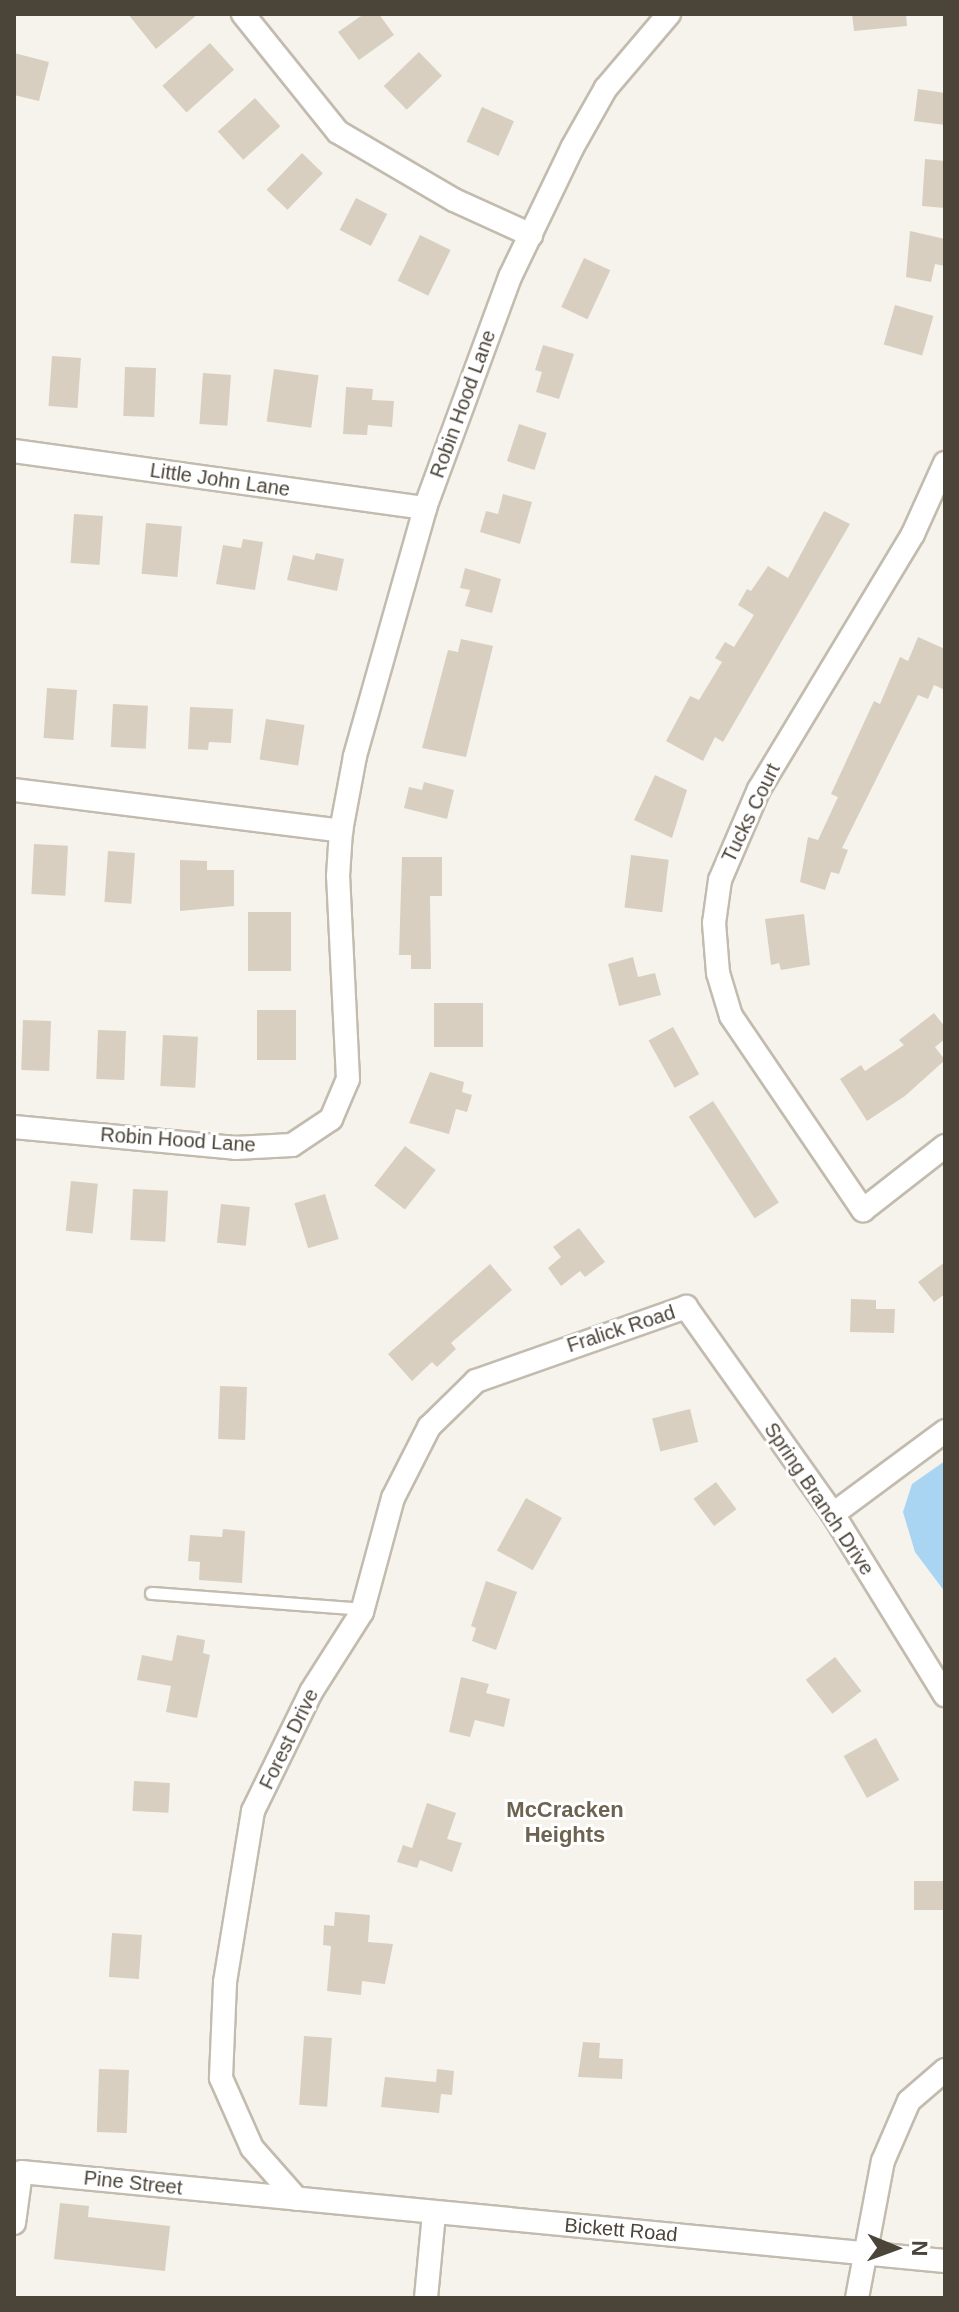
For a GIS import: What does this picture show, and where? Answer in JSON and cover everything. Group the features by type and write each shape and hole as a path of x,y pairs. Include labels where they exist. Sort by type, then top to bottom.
{"street":[{"path":"243,14 338,132 454,200 531,235"},
{"name":"Robin Hood Lane","path":"14,1127 235,1148 292,1145 331,1119 348,1079 338,876 341,831 355,756 425,508 472,373 531,235 606,88 662,16"},
{"name":"Little John Lane","path":"14,451 425,508"},
{"name":"Tucks Court","path":"945,463 913,534 759,789 720,880 714,923 718,973 731,1016 863,1210 945,1146"},
{"path":"14,790 341,831"},
{"name":"Fralick Road","path":"556,1351 686,1307"},
{"name":"Spring Branch Drive","path":"686,1307 833,1514 945,1695"},
{"name":"Forest Drive","path":"297,2199 239,2126 221,2078 221,2010 253,1811 311,1692 362,1609 393,1498 429,1427 476,1381 556,1351"},
{"path":"833,1514 945,1431"},
{"path":"857,2298 862,2251 883,2161 909,2101 945,2070"},
{"name":"Pine Street","path":"14,2223 21,2172 297,2199"},
{"name":"Bickett Road","path":"297,2199 945,2261"},
{"path":"426,2298 434,2213"}],"lane":[{"path":"151,1593 362,1609"}],"water":[{"path":"945,1461 945,1592 915,1552 903,1512 912,1484"}],"building":[{"path":"128,14 198,14 156,49"},
{"path":"364,14 379,14 394,35 359,60 338,32"},
{"path":"852,14 906,14 907,26 854,31"},
{"path":"210,43 234,70 187,113 162,86"},
{"path":"419,52 442,76 407,110 384,86"},
{"path":"14,53 49,62 39,101 14,95"},
{"path":"918,89 945,93 945,125 914,121"},
{"path":"255,98 280,126 243,160 218,131"},
{"path":"482,107 514,121 499,156 467,142"},
{"path":"302,153 323,173 287,210 267,190"},
{"path":"925,159 945,161 945,208 922,206"},
{"path":"356,198 387,214 371,246 340,230"},
{"path":"910,231 945,239 945,266 935,264 931,282 906,277"},
{"path":"420,235 451,250 428,296 398,281"},
{"path":"584,258 610,270 587,319 561,307"},
{"path":"895,305 933,316 922,355 884,344"},
{"path":"543,345 574,354 559,399 536,392 542,372 535,370"},
{"path":"52,356 81,358 77,408 49,406"},
{"path":"125,367 156,368 154,417 123,416"},
{"path":"274,369 319,375 311,428 267,421"},
{"path":"203,373 231,375 227,426 199,424"},
{"path":"346,387 373,389 372,400 394,401 392,427 368,425 367,435 343,434"},
{"path":"519,424 547,433 535,470 507,461"},
{"path":"503,494 532,502 520,544 480,532 486,511 498,514"},
{"path":"824,511 850,524 723,742 715,737 703,761 666,741 690,696 699,700 722,662 715,658 725,642 734,647 754,615 738,605 747,589 751,591 768,566 788,578"},
{"path":"74,514 103,516 100,565 71,563"},
{"path":"146,523 182,526 177,577 142,574"},
{"path":"243,539 263,542 255,590 216,584 223,545 241,548"},
{"path":"316,553 344,559 337,591 287,580 293,555 314,560"},
{"path":"465,568 501,579 492,613 465,606 470,590 460,588"},
{"path":"918,637 945,649 945,690 934,685 928,699 918,695 842,848 848,850 839,874 831,872 825,890 800,882 808,837 818,840 838,797 831,794 874,701 880,704 900,657 908,661"},
{"path":"461,639 493,646 466,757 422,748 448,650 458,652"},
{"path":"47,688 77,690 73,740 44,738"},
{"path":"113,704 148,706 146,749 111,747"},
{"path":"190,707 233,709 231,743 209,742 208,750 188,749"},
{"path":"266,719 305,725 298,766 260,759"},
{"path":"655,775 687,790 672,838 634,820"},
{"path":"424,782 454,790 447,819 404,808 409,787 422,790"},
{"path":"34,844 68,846 65,896 31,894"},
{"path":"108,851 135,853 131,904 104,902"},
{"path":"631,855 669,860 662,912 625,908"},
{"path":"402,857 442,857 442,896 430,896 431,969 411,969 411,955 399,955"},
{"path":"180,860 207,861 207,870 234,870 234,906 180,911"},
{"path":"248,912 291,912 291,971 248,971"},
{"path":"804,914 810,965 781,970 779,963 771,965 765,919"},
{"path":"633,957 638,977 655,973 661,995 619,1006 608,964"},
{"path":"434,1003 483,1003 483,1047 434,1047"},
{"path":"257,1010 296,1010 296,1060 257,1060"},
{"path":"934,1013 945,1027 945,1039 935,1047 945,1060 905,1096 867,1121 840,1079 861,1065 865,1071 904,1045 899,1040"},
{"path":"23,1020 51,1021 49,1071 21,1070"},
{"path":"673,1027 699,1074 675,1088 649,1041"},
{"path":"98,1030 126,1031 124,1080 96,1079"},
{"path":"163,1035 198,1037 195,1088 160,1086"},
{"path":"430,1072 464,1082 462,1092 472,1095 467,1112 456,1109 449,1134 409,1123"},
{"path":"713,1101 779,1202 755,1218 689,1117"},
{"path":"405,1146 436,1170 405,1209 374,1185"},
{"path":"71,1181 98,1184 93,1234 66,1231"},
{"path":"133,1189 168,1191 165,1242 130,1240"},
{"path":"325,1194 339,1239 308,1248 294,1203"},
{"path":"221,1204 250,1207 246,1246 217,1243"},
{"path":"579,1228 605,1262 585,1277 580,1271 561,1286 548,1268 561,1257 553,1247"},
{"path":"945,1262 945,1294 934,1302 918,1282"},
{"path":"490,1264 512,1290 451,1343 456,1349 437,1367 432,1362 412,1381 388,1354"},
{"path":"851,1299 876,1300 876,1309 895,1309 894,1333 850,1332"},
{"path":"220,1386 247,1387 245,1440 218,1439"},
{"path":"690,1409 698,1442 660,1451 652,1418"},
{"path":"716,1482 736,1509 714,1526 694,1499"},
{"path":"526,1498 562,1518 533,1570 497,1550"},
{"path":"223,1529 245,1531 242,1583 199,1580 200,1562 188,1561 190,1535 222,1537"},
{"path":"486,1581 517,1592 496,1650 472,1641 476,1628 471,1626"},
{"path":"177,1635 205,1640 203,1653 210,1655 197,1718 166,1712 171,1686 137,1680 142,1655 172,1661"},
{"path":"835,1657 861,1691 832,1714 806,1680"},
{"path":"461,1677 489,1684 486,1693 510,1699 504,1727 475,1720 470,1737 449,1732"},
{"path":"876,1738 899,1780 867,1798 844,1756"},
{"path":"134,1781 170,1783 168,1813 132,1811"},
{"path":"427,1803 456,1813 447,1839 462,1843 452,1872 420,1860 417,1868 397,1862 403,1845 412,1848"},
{"path":"914,1881 945,1881 945,1910 914,1910"},
{"path":"335,1912 370,1915 368,1942 393,1944 385,1984 362,1981 361,1995 327,1991 331,1946 323,1945 324,1925 334,1926"},
{"path":"112,1933 142,1935 139,1979 109,1977"},
{"path":"304,2036 332,2038 327,2107 299,2105"},
{"path":"583,2042 600,2043 599,2058 623,2059 622,2079 578,2077"},
{"path":"99,2069 129,2070 127,2133 97,2132"},
{"path":"437,2069 454,2071 452,2095 441,2094 439,2113 381,2107 385,2077 436,2082"},
{"path":"60,2203 89,2206 88,2217 170,2226 165,2271 54,2259"}],"district":[{"name":"McCracken Heights","path":"565,1822"}]}
